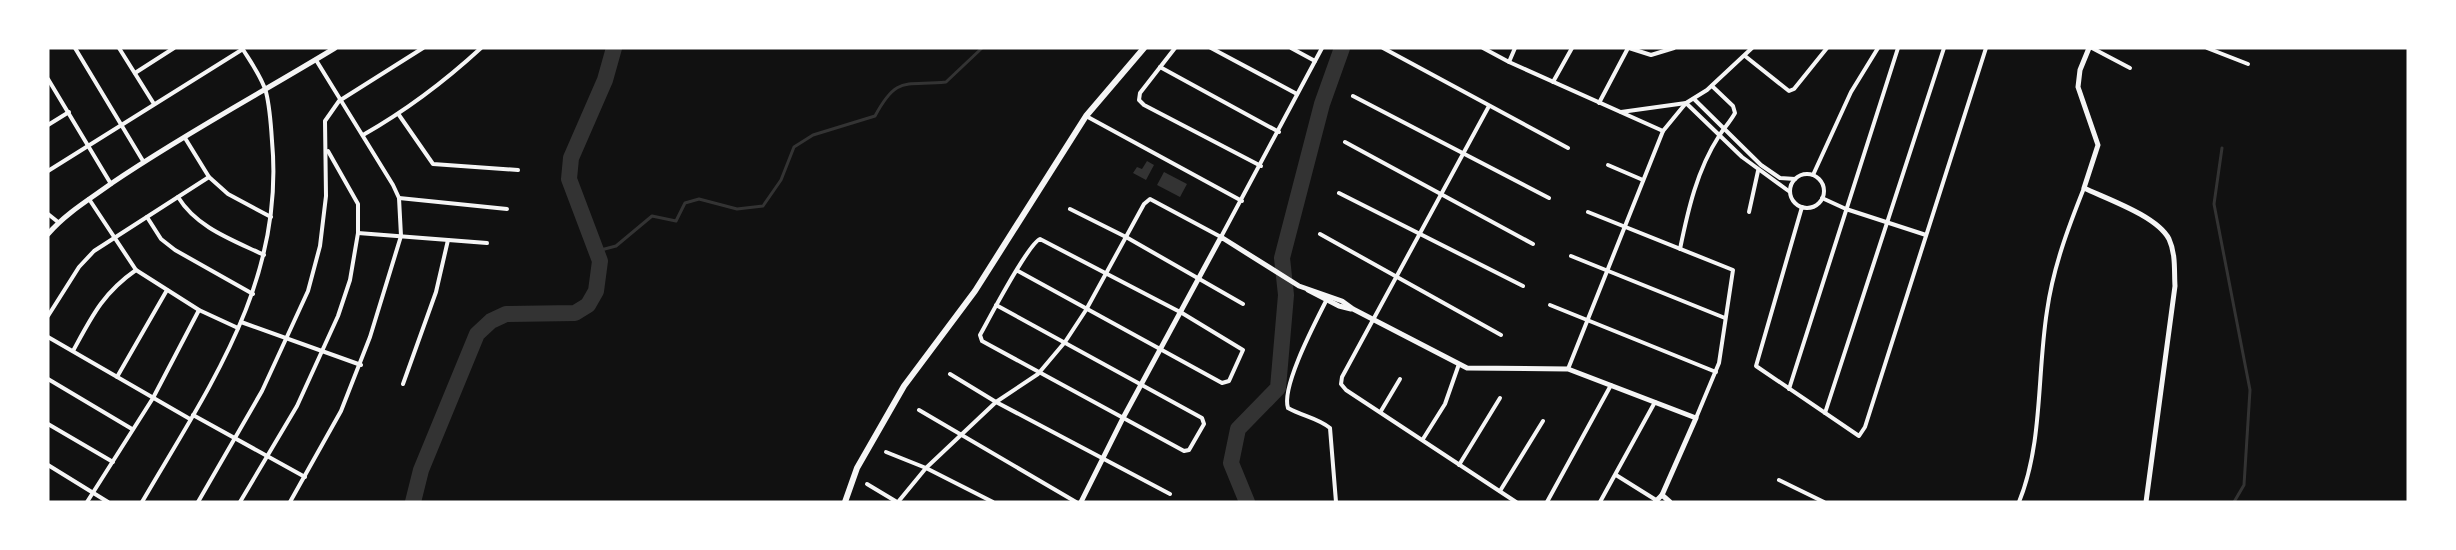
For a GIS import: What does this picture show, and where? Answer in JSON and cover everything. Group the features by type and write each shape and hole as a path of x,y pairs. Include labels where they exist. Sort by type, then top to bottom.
{"main road":[{"path":"845,502 857,468 904,386 975,291 1086,116 1144,48"}],"street":[{"path":"75,48 143,161"},
{"path":"119,48 154,104"},
{"path":"135,73 174,48"},
{"path":"48,171 243,48 266,90 274,164 271,217 264,255 253,294 192,417 142,502"},
{"path":"48,234 58,222 143,161 335,48"},
{"path":"198,502 262,391 308,291 320,246 326,196 325,121 339,101 423,48"},
{"path":"363,135 399,115 442,83 481,48"},
{"path":"1175,48 1140,93 1139,99 1144,105 1261,166"},
{"path":"1211,48 1297,94"},
{"path":"1291,48 1315,61"},
{"path":"1081,502 1123,418 1182,313 1322,48"},
{"path":"1383,48 1568,148"},
{"path":"1483,48 1509,62 1663,131"},
{"path":"1509,62 1515,48"},
{"path":"1553,82 1572,48"},
{"path":"1599,103 1629,48 1651,55 1674,48"},
{"path":"1620,112 1686,103 1712,86 1752,48"},
{"path":"1745,56 1789,91 1794,89 1827,48"},
{"path":"1813,175 1851,92 1878,48"},
{"path":"1789,389 1898,48"},
{"path":"1825,413 1944,48"},
{"path":"1802,207 1756,366 1858,436 1865,427 1986,48"},
{"path":"2019,502 2031,460 2047,310 2061,246 2098,145 2078,87 2080,70 2091,48 2130,68"},
{"path":"2207,48 2248,64"},
{"path":"290,502 341,411 361,365 400,236 399,198 316,60"},
{"path":"1160,67 1279,132"},
{"path":"48,81 111,184"},
{"path":"1680,249 1700,175 1719,135 1735,113 1733,106 1712,86"},
{"path":"1353,96 1549,198"},
{"path":"1686,103 1758,171 1790,192 1794,201 1802,207 1816,205 1822,198 1824,187 1813,175 1803,174 1795,179 1780,178 1761,165 1694,99"},
{"path":"1568,369 1663,131 1686,103"},
{"path":"1489,106 1342,376 1341,384 1346,390 1516,502"},
{"path":"48,125 69,112"},
{"path":"399,115 433,164 518,170"},
{"path":"1086,116 1242,201"},
{"path":"185,138 210,177 228,194 271,217"},
{"path":"1345,142 1533,244"},
{"path":"240,502 297,406 338,316 350,280 358,233 358,204 327,151"},
{"path":"1608,165 1643,180"},
{"path":"1749,212 1758,171"},
{"path":"48,316 79,267 113,237 210,177"},
{"path":"1790,192 1795,179"},
{"path":"2084,188 2154,223 2168,238 2174,256 2173,298 2146,502"},
{"path":"1339,193 1523,286"},
{"path":"178,198 188,213 204,225 264,255"},
{"path":"399,198 507,209"},
{"path":"1822,198 1846,209 1926,235"},
{"path":"89,199 136,270 199,310 238,328"},
{"path":"867,484 898,502 926,468 996,402 1038,374 1065,342 1086,310 1144,204 1150,199 1221,237 1262,265 1326,301 1353,309"},
{"path":"1070,209 1126,237 1243,304"},
{"path":"1588,212 1733,270 1716,372 1662,495 1655,501 1616,475"},
{"path":"48,214 58,222"},
{"path":"147,217 161,240 253,294"},
{"path":"358,233 487,243"},
{"path":"1320,234 1501,335"},
{"path":"996,305 1142,384 1204,421 1187,452 1038,374 980,338 996,305 1033,242 1040,239 1182,313 1244,350 1226,383 1160,350 1018,271"},
{"path":"403,384 436,292 448,240"},
{"path":"1571,256 1725,318"},
{"path":"72,351 100,302 114,285 136,270"},
{"path":"1302,287 1342,301 1373,320 1467,368 1568,369 1696,418"},
{"path":"117,377 167,290"},
{"path":"1326,301 1300,354 1285,400 1288,408 1300,415 1322,421 1330,428 1336,502"},
{"path":"1550,305 1716,372"},
{"path":"87,502 153,398 199,310"},
{"path":"241,322 361,365"},
{"path":"48,337 153,398 305,477"},
{"path":"1423,439 1445,404 1459,364"},
{"path":"950,374 996,402 1170,494"},
{"path":"48,379 132,429"},
{"path":"1381,411 1400,379"},
{"path":"1547,502 1611,385"},
{"path":"1460,465 1500,398"},
{"path":"1600,502 1655,402"},
{"path":"919,410 1076,502"},
{"path":"1500,491 1543,421"},
{"path":"48,424 113,462"},
{"path":"886,452 926,468 993,502"},
{"path":"48,465 108,502"},
{"path":"1779,480 1824,502"},
{"path":"1662,495 1670,502"}],"shaded area":[{"path":"1147,161 1154,165 1146,180 1133,173 1137,167 1142,169"},
{"path":"1164,172 1187,184 1180,197 1157,185"}],"waterway":[{"path":"413,502 421,470 477,334 491,321 506,314 575,313 588,305 596,291 600,261 569,179 571,158 605,80 614,48"},
{"path":"597,251 616,246 652,216 676,221 685,203 699,199 737,209 763,206 781,180 794,147 813,135 875,116 890,94 903,85 946,82 982,48"},
{"path":"1247,502 1231,463 1238,429 1278,388 1286,295 1282,258 1322,104 1342,48"},
{"path":"2222,148 2214,204 2250,390 2244,485 2234,502"}]}
